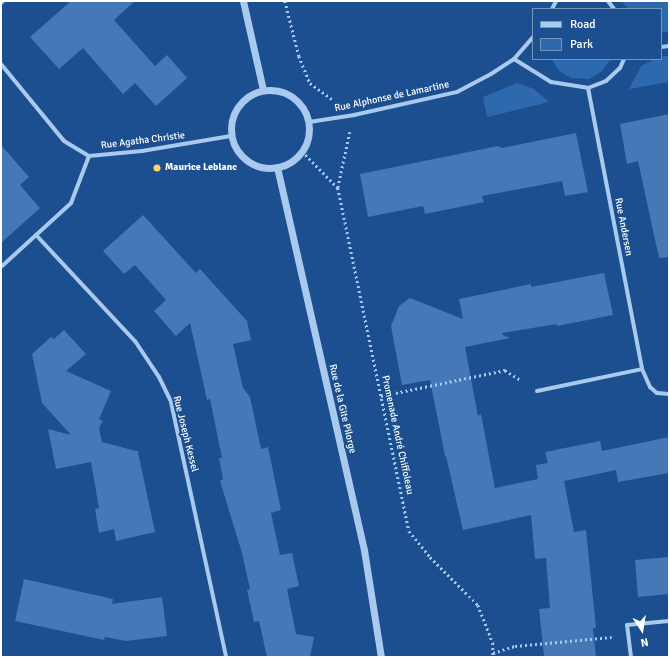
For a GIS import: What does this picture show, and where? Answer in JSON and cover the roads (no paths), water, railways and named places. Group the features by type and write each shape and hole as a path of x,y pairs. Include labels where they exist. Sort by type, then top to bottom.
{"street":[{"path":"243,1 263,90"},
{"name":"Rue Alphonse de Lamartine","path":"309,122 354,115 457,92 491,74 514,59 532,38"},
{"path":"514,59 551,82 588,88 606,81 620,68 624,60"},
{"name":"Rue Agatha Christie","path":"1,64 64,141 88,156 142,151 231,136"},
{"name":"Rue Andersen","path":"588,88 642,369 650,387 657,393 669,394"},
{"path":"263,90 278,90 293,97 303,108 309,122 308,137 302,151 291,162 277,167 262,167 248,161 237,150 231,136 231,121 238,106 248,96 263,90"},
{"path":"1,267 71,203 88,156"},
{"name":"Rue de la Gite Pilorge","path":"277,167 364,550 381,657"},
{"name":"Rue Joseph Kessel","path":"36,235 135,341 159,377 171,402 226,657"},
{"path":"537,391 642,369"},
{"path":"631,657 627,625 669,621"}],"place":[{"name":"Maurice Leblanc","path":"157,168"}]}
